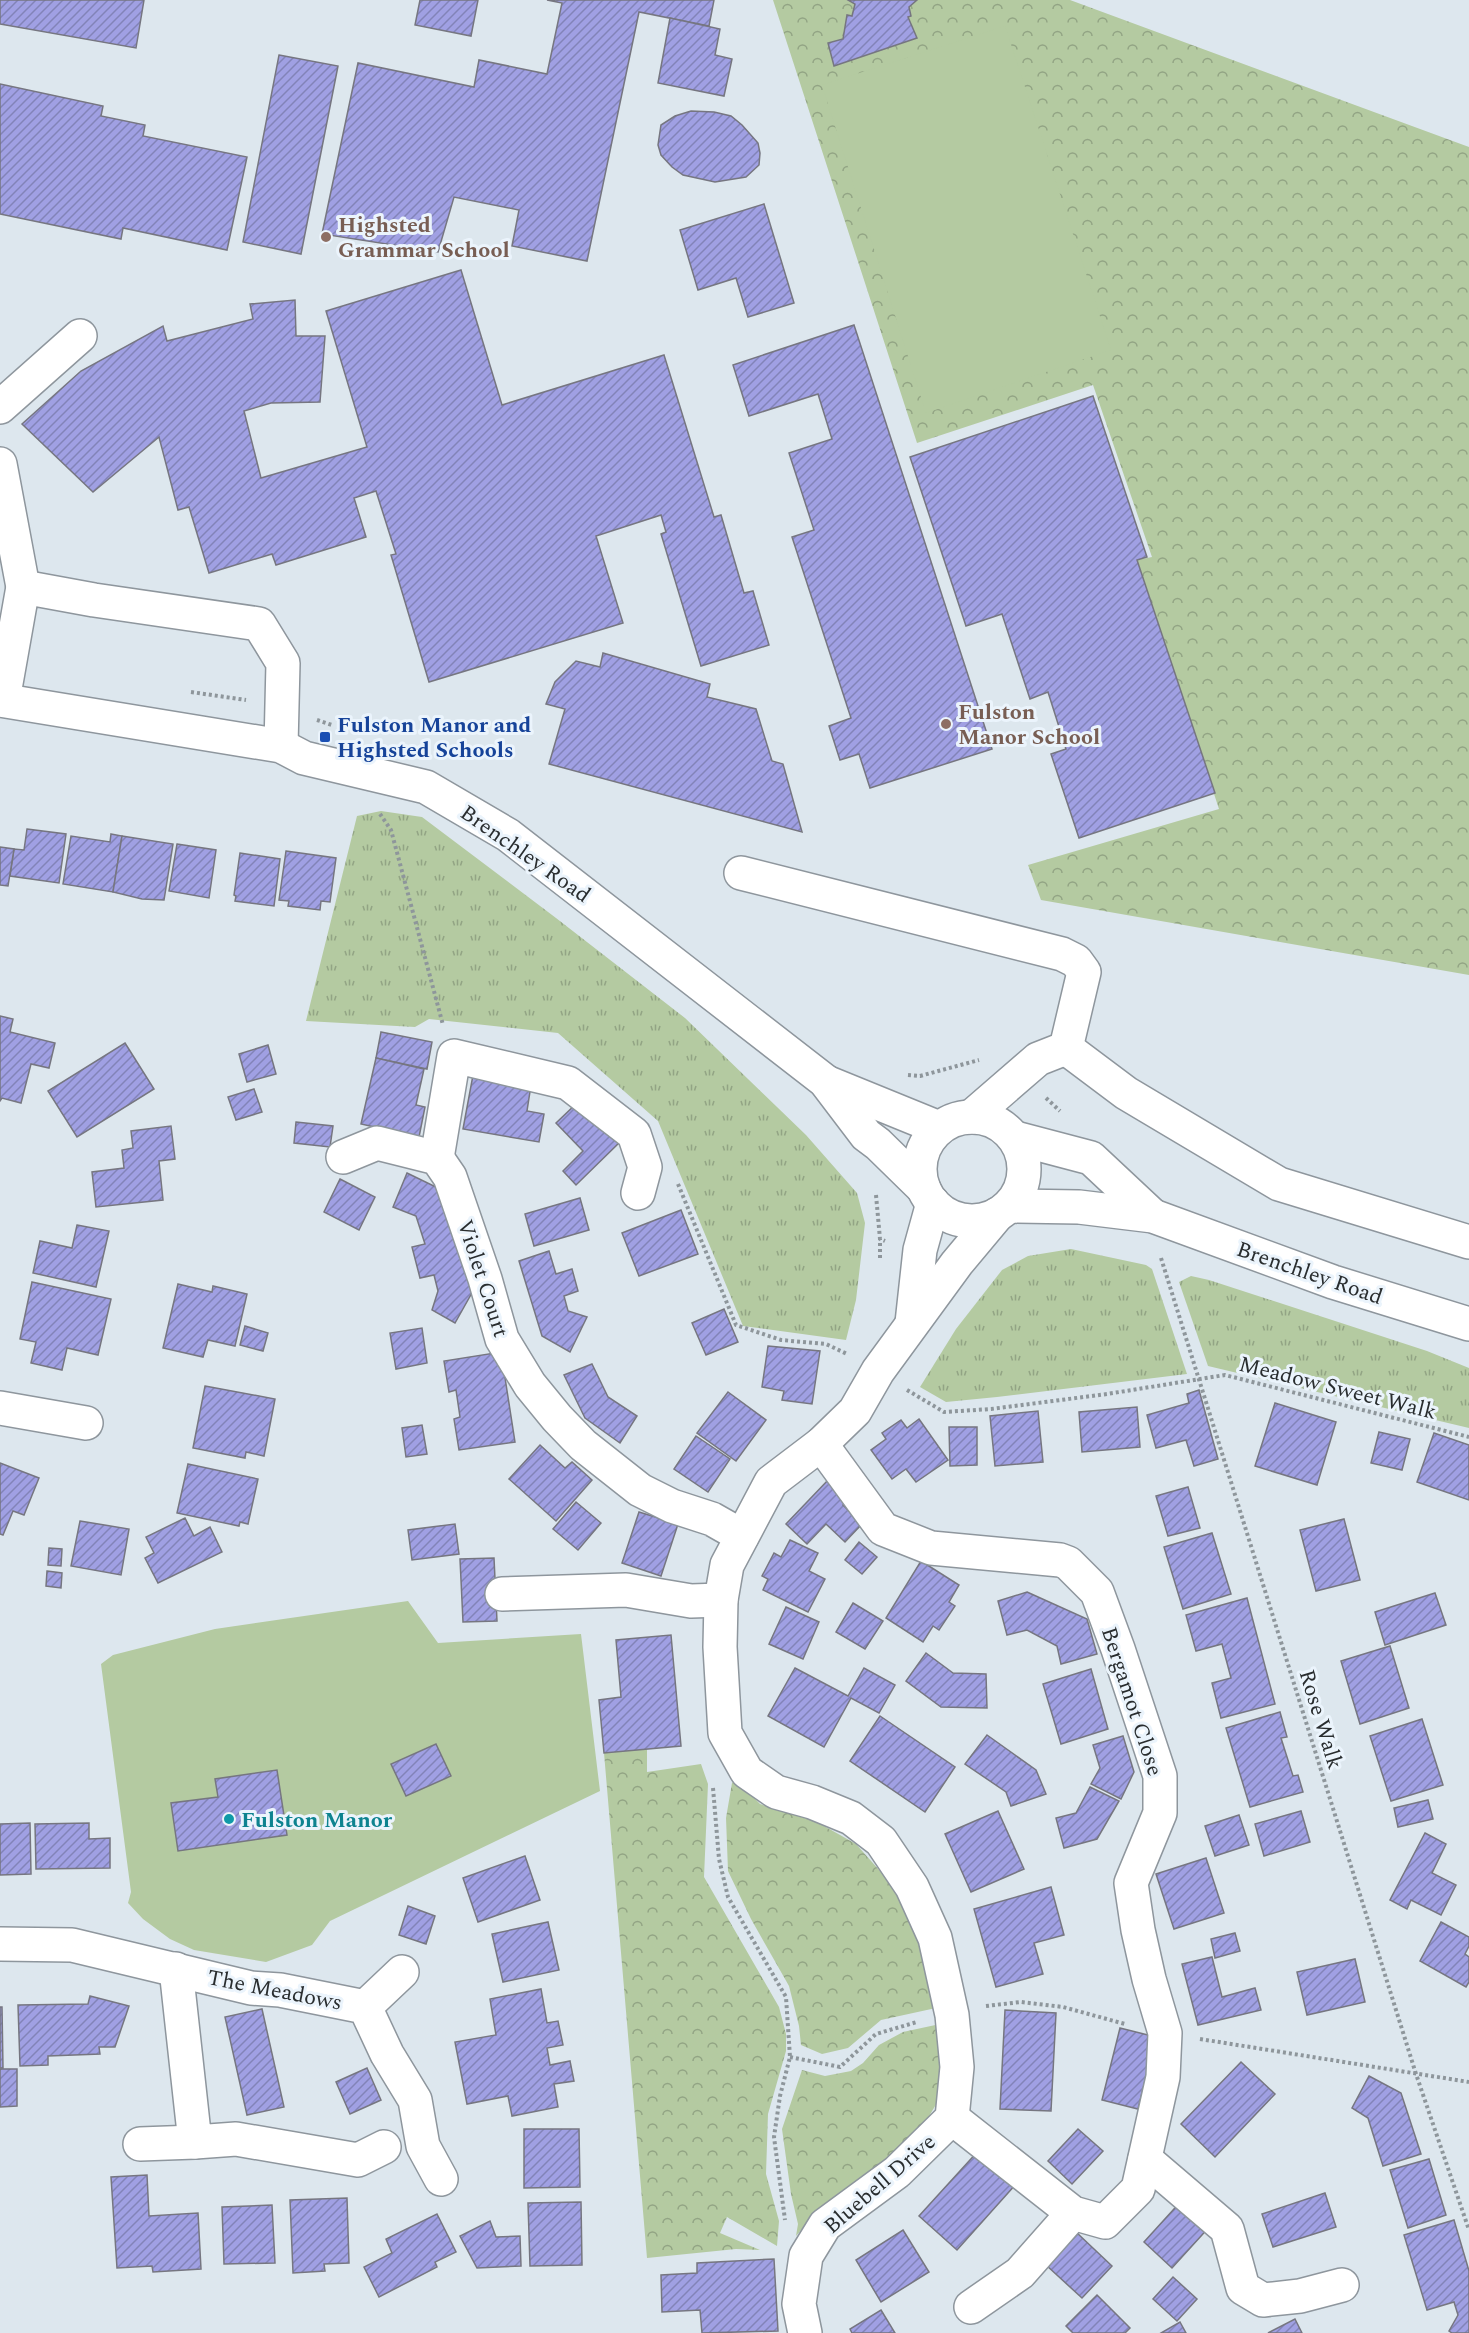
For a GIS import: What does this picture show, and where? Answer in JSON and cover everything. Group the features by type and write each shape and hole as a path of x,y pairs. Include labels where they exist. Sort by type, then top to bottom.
{"street":[{"path":"0,406 80,336"},
{"path":"0,464 23,587 2,700"},
{"path":"23,587 94,600 259,624 283,663 281,746"},
{"name":"Brenchley Road","path":"2,700 281,746 304,758 426,787 508,835 825,1081 866,1135 878,1144 928,1196"},
{"path":"741,873 1062,954 1076,961 1084,972 1052,1053 971,1117"},
{"path":"1052,1053 1126,1093 1279,1184 1469,1242"},
{"path":"343,1157 377,1143 437,1158 454,1056 476,1059 568,1083 634,1134 645,1167 638,1193"},
{"name":"Brenchley Road","path":"825,1081 939,1128"},
{"path":"971,1117 987,1119 1003,1126 1015,1138 1022,1151 1025,1166 1023,1180 1018,1194 1004,1210 985,1219 971,1221 944,1213 928,1196 920,1173 921,1156 928,1141 939,1128 954,1120 971,1117"},
{"name":"Brenchley Road","path":"1015,1138 1091,1158 1153,1216"},
{"name":"Violet Court","path":"437,1158 450,1177 486,1279 502,1340 543,1402 583,1445 640,1490 672,1506 712,1519 742,1536"},
{"name":"Bluebell Drive","path":"912,1324 928,1196"},
{"name":"Brenchley Road","path":"1004,1210 1079,1206 1153,1216 1333,1282 1469,1324"},
{"name":"Bluebell Drive","path":"805,2333 799,2304 806,2256 825,2225 897,2172 952,2118 957,2067 952,2015 935,1938 912,1887 881,1841 851,1818 812,1802 776,1792 747,1772 724,1733 720,1647 721,1600 727,1565 771,1482 820,1444 855,1410 878,1371 957,1263 1004,1210"},
{"path":"0,1408 86,1423"},
{"name":"Bergamot Close","path":"820,1444 883,1529 931,1548 1060,1560 1068,1563 1097,1592 1160,1776 1160,1813 1131,1883 1140,1940 1165,2033 1162,2077 1138,2189 1105,2222 1073,2213 952,2118"},
{"path":"502,1594 626,1590 691,1601 721,1600"},
{"name":"The Meadows","path":"0,1944 72,1945 250,1988 280,1990 365,2007 387,2054 415,2100 423,2145 441,2179"},
{"name":"The Meadows","path":"176,1969 195,2142"},
{"path":"365,2007 402,1972"},
{"path":"140,2144 236,2139 358,2160 384,2147"},
{"path":"1145,2159 1227,2229 1243,2288 1263,2300 1300,2296 1342,2285"},
{"path":"971,2307 1020,2273 1073,2213"}],"path":[{"path":"351,769 391,830 445,1033"},
{"path":"1052,1053 1052,1071 1040,1093 1065,1115"},
{"path":"920,1076 985,1059"},
{"name":"Meadow Sweet Walk","path":"675,1177 736,1325 781,1340 826,1344 868,1363 944,1412 991,1409 1225,1375 1469,1437"},
{"path":"876,1192 880,1239 920,1250"},
{"name":"Rose Walk","path":"1153,1216 1159,1250 1199,1380 1416,2074 1469,2230"},
{"path":"713,1787 719,1858 728,1898 786,1997 790,2057 780,2096 774,2137 787,2241 806,2256"},
{"path":"790,2057 840,2067 876,2034 920,2021 952,2015"},
{"path":"1416,2074 1469,2082"}],"green space":[{"path":"773,0 1070,0 1469,147 1469,975 1041,900 1028,865 1219,809 1137,560 1152,557 1093,385 917,443"},
{"path":"1005,26 1111,350 926,413 822,85"},
{"path":"381,811 422,817 685,1018 806,1135 857,1193 865,1223 856,1300 846,1340 743,1326 658,1121 558,1033 429,1019 415,1027 306,1021 357,816"},
{"path":"1071,1249 1146,1265 1152,1269 1187,1374 946,1402 920,1387 956,1329 1002,1270 1028,1256"},
{"path":"1191,1276 1427,1351 1469,1368 1469,1428 1208,1366 1179,1282"},
{"path":"408,1601 438,1643 581,1634 600,1791 330,1921 312,1945 266,1962 194,1950 170,1939 143,1919 128,1903 131,1892 101,1664 113,1655 215,1629"},
{"path":"647,1749 647,1772 701,1764 708,1784 704,1877 779,2007 786,2034 786,2051 768,2114 766,2174 779,2221 777,2246 727,2217 720,2233 760,2250 736,2249 647,2258 604,1753"},
{"path":"736,1779 760,1804 817,1822 856,1844 903,1897 919,1931 936,2008 881,2020 848,2048 822,2054 801,2045 799,2026 789,1986 751,1919 728,1871 726,1818 732,1783"},
{"path":"940,2024 944,2091 922,2128 895,2159 814,2215 796,2236 798,2224 791,2194 782,2129 802,2070 825,2076 851,2071 863,2063 879,2045 903,2032"}],"building":[{"path":"0,0 144,0 136,48 0,24"},
{"path":"420,0 478,0 471,36 415,25"},
{"path":"547,0 714,0 709,26 639,12 587,261 512,246 519,210 454,197 438,252 322,234 358,63 474,87 479,60 547,74 562,3"},
{"path":"848,0 917,0 909,7 911,16 908,17 917,38 834,66 828,43 843,39 847,15 852,16 855,4"},
{"path":"670,18 720,29 715,55 732,59 724,96 658,83"},
{"path":"279,55 338,66 301,254 243,242"},
{"path":"0,84 103,106 101,116 145,125 143,136 247,157 227,250 123,228 121,239 0,214"},
{"path":"691,111 714,112 731,116 758,143 759,165 746,177 715,182 683,175 672,167 661,155 658,145 661,125 675,116"},
{"path":"764,204 794,303 748,317 736,278 698,290 680,230"},
{"path":"461,270 502,405 664,355 714,517 721,515 744,593 753,591 769,645 701,666 661,534 666,532 661,515 596,536 623,623 429,682 391,555 396,554 376,491 354,498 366,537 276,565 272,554 209,573 189,507 178,510 159,437 93,492 22,424 81,371 163,326 167,341 253,319 250,304 295,300 296,336 325,336 320,402 271,403 244,411 261,478 367,447 326,311"},
{"path":"854,325 992,749 870,788 859,754 840,760 829,726 851,718 792,537 814,530 789,453 832,439 818,394 749,416 733,365"},
{"path":"1093,396 1147,557 1137,560 1215,793 1079,838 1051,754 1066,749 1048,692 1030,699 1002,614 966,626 910,457"},
{"path":"603,653 710,684 707,697 756,709 772,761 783,764 802,832 549,764 565,709 546,704 555,682 576,661 600,667"},
{"path":"27,829 66,834 59,883 10,876 14,849 24,850"},
{"path":"111,834 122,836 113,892 63,884 71,836 110,842"},
{"path":"122,836 173,844 164,900 142,899 113,892"},
{"path":"177,844 216,850 209,898 169,891"},
{"path":"0,847 14,849 8,886 0,885"},
{"path":"286,851 336,858 330,902 321,901 320,910 288,906 289,901 279,900"},
{"path":"240,853 280,859 274,906 235,901"},
{"path":"0,1016 13,1019 10,1032 55,1043 49,1068 31,1064 21,1103 2,1098 0,1101"},
{"path":"381,1032 432,1042 427,1069 376,1058"},
{"path":"125,1043 154,1089 77,1137 48,1091"},
{"path":"268,1045 276,1074 247,1082 239,1054"},
{"path":"376,1058 424,1069 416,1105 425,1107 419,1137 361,1124"},
{"path":"473,1075 531,1085 527,1111 544,1114 539,1142 463,1129"},
{"path":"254,1089 262,1112 236,1120 228,1097"},
{"path":"578,1102 624,1138 576,1185 563,1171 583,1151 556,1123"},
{"path":"296,1122 333,1126 330,1147 294,1143"},
{"path":"171,1126 175,1159 159,1161 163,1200 96,1207 92,1172 124,1168 122,1150 133,1148 131,1131"},
{"path":"407,1173 438,1188 473,1291 455,1323 432,1310 438,1291 434,1275 420,1278 412,1247 425,1244 416,1216 393,1207"},
{"path":"340,1179 375,1197 359,1230 324,1212"},
{"path":"580,1198 589,1230 534,1246 525,1214"},
{"path":"681,1210 698,1254 639,1276 622,1233"},
{"path":"77,1225 109,1231 96,1287 33,1273 40,1241 72,1248"},
{"path":"549,1251 556,1274 572,1269 578,1291 564,1296 568,1311 587,1317 570,1352 542,1336 519,1261"},
{"path":"32,1282 111,1299 98,1355 67,1348 62,1370 31,1363 36,1342 20,1339"},
{"path":"178,1284 212,1292 213,1286 247,1294 235,1346 208,1340 203,1357 163,1348"},
{"path":"724,1309 738,1342 706,1355 692,1323"},
{"path":"245,1326 268,1333 263,1351 240,1345"},
{"path":"422,1328 427,1363 396,1369 390,1333"},
{"path":"768,1346 820,1351 812,1404 782,1400 784,1391 762,1387"},
{"path":"501,1352 515,1442 459,1450 454,1419 460,1417 456,1390 449,1392 444,1361"},
{"path":"592,1364 608,1397 637,1416 620,1443 585,1418 564,1375"},
{"path":"205,1386 275,1399 264,1456 246,1452 245,1458 193,1448"},
{"path":"1199,1390 1218,1459 1194,1466 1186,1440 1156,1448 1147,1415 1189,1403 1187,1394"},
{"path":"728,1392 766,1420 736,1461 697,1433"},
{"path":"1275,1403 1336,1422 1317,1485 1255,1466"},
{"path":"1137,1407 1140,1447 1082,1452 1079,1412"},
{"path":"1038,1411 1043,1462 995,1466 990,1416"},
{"path":"919,1419 948,1460 916,1482 906,1469 892,1479 871,1450 886,1439 882,1433 901,1420 907,1428"},
{"path":"422,1425 427,1454 406,1457 402,1428"},
{"path":"949,1427 977,1427 977,1465 950,1466"},
{"path":"1379,1432 1410,1439 1402,1470 1371,1463"},
{"path":"1434,1433 1469,1445 1469,1500 1417,1482"},
{"path":"696,1436 730,1459 708,1492 674,1469"},
{"path":"540,1445 565,1468 572,1462 592,1480 556,1521 509,1479"},
{"path":"0,1463 39,1478 24,1515 13,1511 3,1535 0,1534"},
{"path":"188,1464 258,1479 248,1524 240,1522 239,1526 177,1513"},
{"path":"828,1480 848,1500 843,1505 862,1524 845,1542 826,1524 807,1544 786,1524"},
{"path":"1188,1487 1200,1528 1168,1536 1156,1496"},
{"path":"576,1502 601,1523 578,1550 553,1529"},
{"path":"639,1512 678,1524 661,1576 622,1563"},
{"path":"185,1518 194,1536 210,1527 222,1552 158,1583 145,1558 154,1553 146,1537"},
{"path":"1344,1519 1360,1580 1316,1591 1300,1530"},
{"path":"80,1521 129,1529 121,1575 71,1566"},
{"path":"455,1524 459,1554 412,1560 408,1530"},
{"path":"1212,1533 1231,1594 1183,1609 1164,1547"},
{"path":"790,1540 818,1553 809,1571 825,1579 808,1612 763,1590 768,1579 762,1576 774,1553 781,1557"},
{"path":"859,1542 877,1557 862,1574 845,1560"},
{"path":"49,1548 62,1549 61,1566 48,1565"},
{"path":"494,1558 497,1621 463,1622 460,1559"},
{"path":"921,1561 959,1585 949,1602 955,1606 939,1630 933,1626 923,1642 886,1618"},
{"path":"47,1571 62,1573 61,1588 46,1586"},
{"path":"1027,1592 1087,1619 1097,1654 1061,1664 1057,1646 1027,1630 1007,1635 998,1601"},
{"path":"1435,1593 1446,1625 1385,1645 1375,1612"},
{"path":"1247,1598 1275,1704 1221,1718 1212,1683 1231,1678 1222,1644 1196,1651 1186,1615"},
{"path":"853,1603 883,1621 865,1649 836,1632"},
{"path":"786,1607 819,1622 803,1659 769,1644"},
{"path":"671,1635 681,1746 604,1753 599,1700 621,1697 616,1640"},
{"path":"1390,1646 1409,1708 1360,1724 1341,1661"},
{"path":"926,1653 953,1673 986,1674 987,1708 941,1707 906,1681"},
{"path":"795,1668 848,1696 864,1668 895,1685 879,1713 851,1698 824,1747 768,1716"},
{"path":"1091,1669 1108,1729 1061,1744 1043,1684"},
{"path":"1280,1712 1287,1737 1281,1738 1293,1776 1298,1775 1303,1792 1250,1807 1226,1728"},
{"path":"880,1716 955,1767 925,1812 850,1761"},
{"path":"1422,1719 1443,1785 1391,1801 1370,1736"},
{"path":"987,1735 1036,1770 1046,1794 1011,1806 1006,1792 965,1764"},
{"path":"1123,1736 1134,1772 1121,1799 1091,1784 1100,1768 1093,1745"},
{"path":"436,1744 451,1776 406,1796 391,1764"},
{"name":"Fulston Manor","path":"277,1770 287,1835 178,1851 171,1803 218,1797 215,1779"},
{"path":"1090,1787 1119,1801 1097,1839 1064,1848 1056,1818 1076,1813"},
{"path":"1428,1800 1433,1819 1398,1827 1394,1808"},
{"path":"998,1811 1024,1869 971,1892 945,1834"},
{"path":"1301,1811 1310,1842 1264,1856 1255,1824"},
{"path":"1239,1815 1249,1845 1215,1856 1205,1826"},
{"path":"30,1823 31,1874 0,1875 0,1824"},
{"path":"89,1823 89,1839 110,1838 110,1868 36,1869 35,1824"},
{"path":"1425,1833 1446,1844 1432,1873 1456,1885 1441,1915 1411,1900 1407,1909 1390,1900"},
{"path":"525,1856 540,1900 478,1922 463,1878"},
{"path":"1206,1858 1224,1913 1174,1929 1156,1874"},
{"path":"1051,1887 1064,1935 1034,1943 1043,1974 996,1987 974,1909"},
{"path":"408,1906 435,1916 426,1944 399,1935"},
{"path":"548,1922 559,1970 503,1982 492,1934"},
{"path":"1441,1922 1469,1937 1469,1946 1465,1954 1469,1957 1469,1982 1466,1987 1420,1961"},
{"path":"1235,1933 1240,1951 1215,1958 1211,1939"},
{"path":"1212,1957 1222,1997 1255,1988 1261,2010 1198,2025 1182,1964"},
{"path":"1355,1959 1365,2002 1307,2015 1297,1972"},
{"path":"541,1989 547,2023 558,2021 563,2045 547,2048 550,2065 570,2061 574,2081 554,2084 558,2107 512,2116 508,2096 467,2104 455,2042 496,2035 490,1999"},
{"path":"90,1996 129,2006 115,2047 99,2047 100,2054 48,2056 48,2065 20,2066 18,2005 88,2004"},
{"path":"0,2007 2,2007 3,2068 0,2068"},
{"path":"262,2009 284,2107 247,2115 225,2017"},
{"path":"1005,2010 1056,2013 1051,2111 1000,2109"},
{"path":"1120,2028 1156,2037 1138,2109 1102,2100"},
{"path":"1241,2062 1275,2094 1215,2157 1181,2124"},
{"path":"367,2068 381,2100 350,2114 336,2082"},
{"path":"0,2069 17,2069 17,2106 0,2107"},
{"path":"1369,2076 1401,2093 1421,2154 1383,2166 1368,2118 1352,2108"},
{"path":"524,2129 579,2129 580,2187 524,2188"},
{"path":"1078,2129 1103,2151 1072,2184 1048,2161"},
{"path":"979,2150 1016,2184 957,2250 919,2216"},
{"path":"1429,2159 1446,2215 1408,2228 1390,2170"},
{"path":"147,2175 149,2216 198,2213 201,2269 153,2272 152,2266 117,2268 111,2177"},
{"path":"1325,2193 1336,2227 1273,2247 1262,2214"},
{"path":"347,2198 349,2263 324,2264 325,2271 293,2273 290,2200"},
{"path":"1183,2199 1211,2225 1172,2268 1144,2242"},
{"path":"581,2202 582,2265 530,2266 528,2203"},
{"path":"272,2205 275,2263 224,2264 222,2207"},
{"path":"437,2214 456,2252 435,2262 437,2267 379,2297 364,2267 392,2253 386,2239"},
{"path":"1454,2220 1469,2271 1469,2333 1449,2331 1458,2315 1454,2302 1427,2310 1404,2235"},
{"path":"490,2221 496,2237 520,2236 521,2266 477,2268 460,2236"},
{"path":"903,2230 929,2272 881,2302 856,2260"},
{"path":"1076,2232 1112,2266 1082,2298 1046,2265"},
{"path":"774,2259 778,2331 702,2333 700,2310 662,2312 661,2275 697,2273 697,2263"},
{"path":"1173,2277 1197,2299 1177,2321 1153,2299"},
{"path":"1097,2295 1130,2328 1125,2333 1073,2333 1066,2326"},
{"path":"881,2310 895,2333 852,2333 850,2329"},
{"path":"1295,2319 1302,2333 1268,2333"},
{"path":"1180,2322 1186,2333 1161,2333"}],"place":[{"name":"Highsted Grammar School","path":"326,237"},
{"name":"Fulston Manor School","path":"946,724"},
{"name":"Fulston Manor and Highsted Schools","path":"325,737"},
{"name":"Fulston Manor","path":"229,1819"}]}
